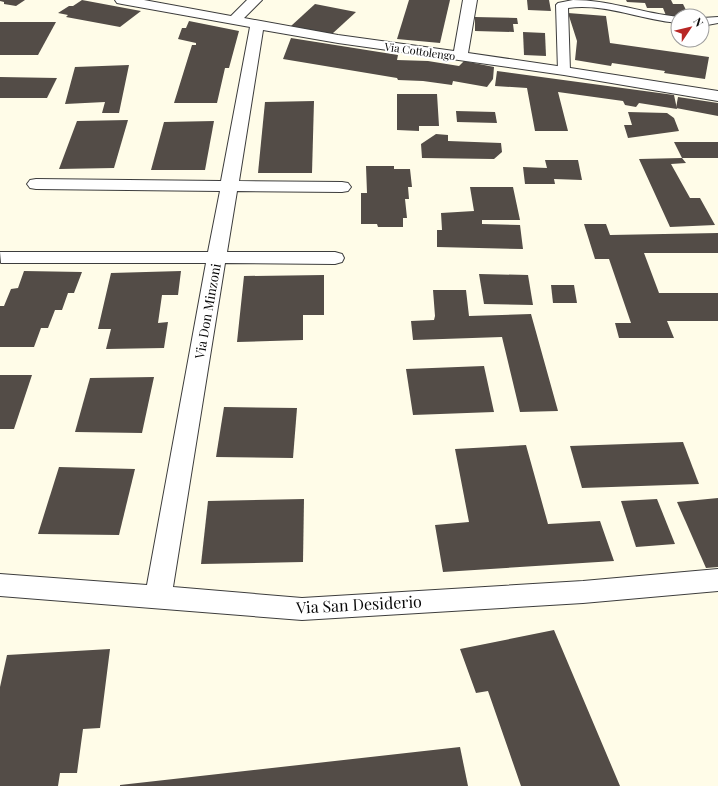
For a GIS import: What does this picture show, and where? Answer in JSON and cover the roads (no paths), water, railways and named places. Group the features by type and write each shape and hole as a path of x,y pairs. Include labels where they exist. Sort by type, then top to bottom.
{"street":[{"name":"Via Cottolengo","path":"122,0 338,39 564,71 718,96"},
{"path":"234,20 255,0"},
{"path":"460,56 470,0"},
{"name":"Via Don Minzoni","path":"158,597 257,25"},
{"path":"36,184 342,187"},
{"path":"1,257 335,258"},
{"name":"Via San Desiderio","path":"0,585 302,609 583,592 718,580"}],"lane":[{"path":"564,71 562,5 580,3 612,6 649,16 670,19"}]}
